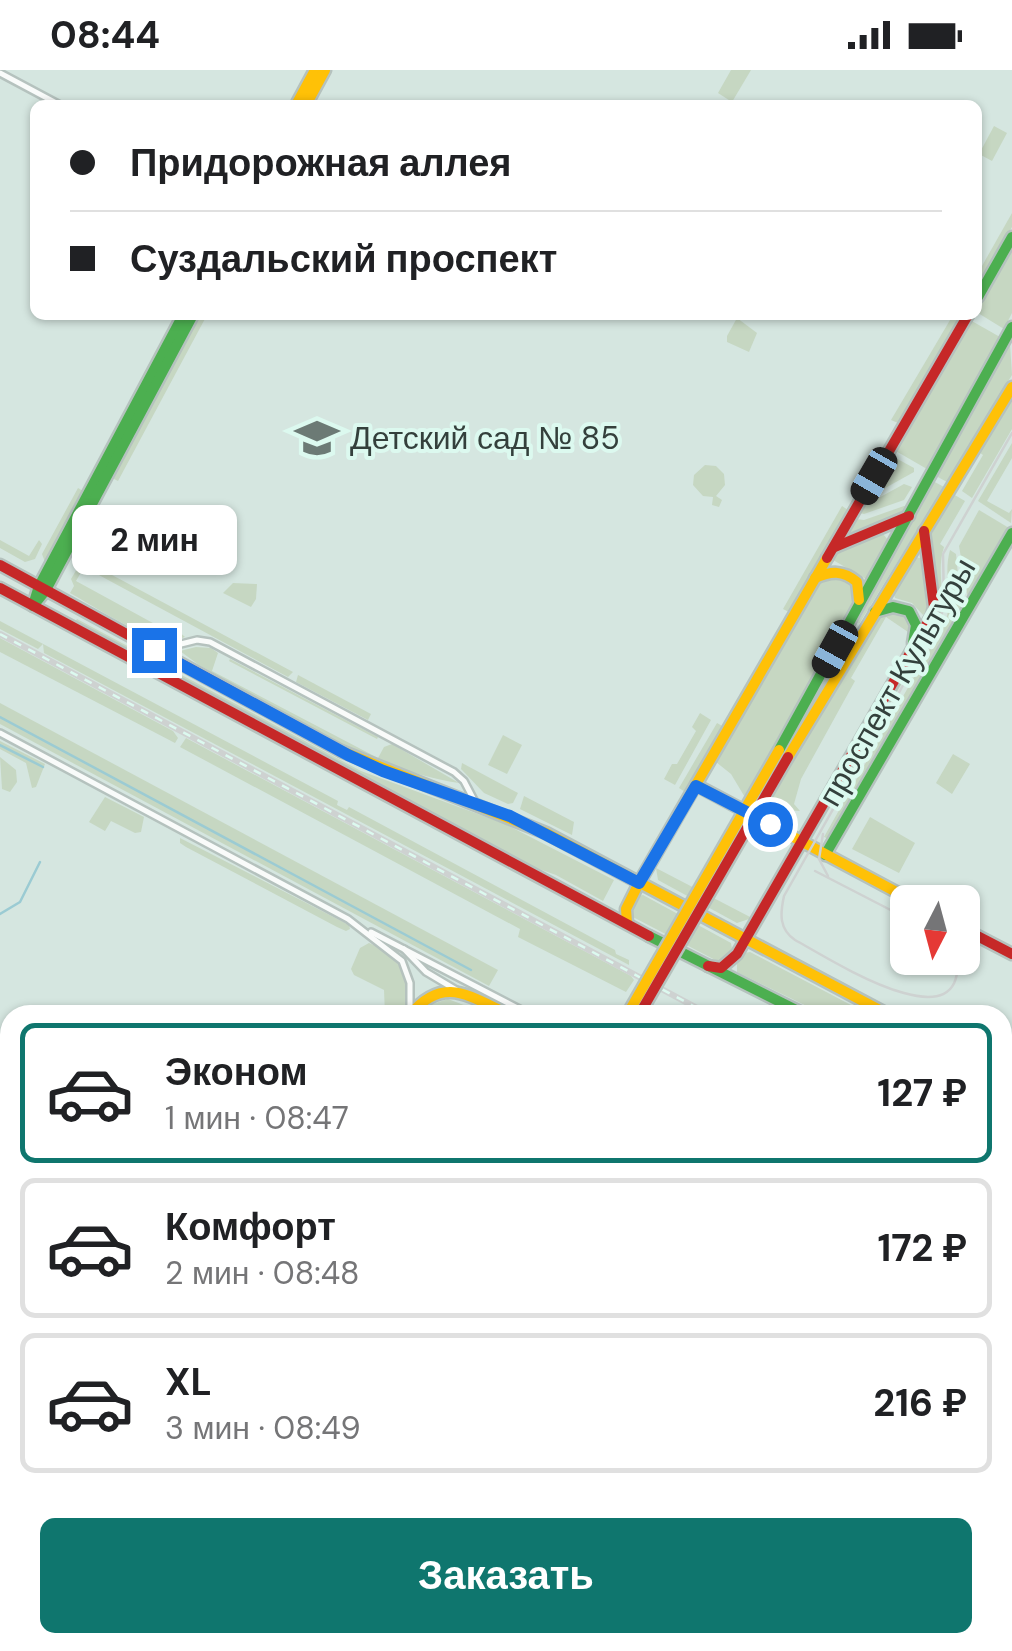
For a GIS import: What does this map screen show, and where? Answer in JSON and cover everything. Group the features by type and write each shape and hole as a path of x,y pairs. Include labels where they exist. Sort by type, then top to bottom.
{"main road":[{"path":"299,100 315,70"},
{"path":"309,100 325,70"},
{"path":"982,290 1012,236"},
{"path":"43,588 180,320"},
{"path":"32,606 190,320"},
{"path":"629,926 624,914 639,883 965,320"},
{"name":"проспект Культуры","path":"784,754 854,616 1012,327"},
{"name":"проспект Культуры","path":"784,754 1012,387"},
{"path":"833,548 909,516"},
{"path":"698,963 714,968 726,966 745,940 910,653 934,607 924,531"},
{"name":"проспект Культуры","path":"826,855 1012,534"},
{"path":"0,565 348,755 548,834 870,1005"},
{"path":"815,578 837,571 854,578 860,596 854,616"},
{"path":"0,588 698,963 785,1005"},
{"path":"875,612 903,607 914,615 916,625 910,653"},
{"path":"633,1005 784,754"},
{"path":"645,1005 784,754"},
{"path":"696,786 890,889"},
{"path":"980,937 1012,954"},
{"path":"417,1005 435,993 458,991 488,1005"},
{"path":"475,999 480,1005"}],"street":[{"path":"0,73 51,100"},
{"path":"154,650 197,640 210,642 454,772 464,780 475,802"},
{"path":"0,732 512,1005"},
{"path":"364,929 402,961 410,984 410,1005"},
{"path":"402,947 417,964 458,991"}],"green space":[{"path":"731,70 751,70 733,100 718,93"},
{"path":"994,126 1007,133 992,161 982,156"},
{"path":"1012,213 1012,227 982,280 982,266"},
{"path":"1012,246 1012,313 1004,329 982,315 982,299"},
{"path":"197,320 204,320 118,481 112,478"},
{"path":"736,320 757,333 749,352 727,342"},
{"path":"950,320 958,320 898,423 891,420"},
{"path":"970,320 1000,337 927,469 894,450"},
{"path":"1010,344 1012,375 947,482 936,476"},
{"path":"1012,398 1012,429 972,498 962,491 983,455 979,452"},
{"path":"1012,443 1012,458 987,501 1009,513 1012,509 1011,523 978,501"},
{"path":"892,456 914,468 914,472 869,497"},
{"path":"705,465 716,466 724,474 725,485 716,496 722,500 719,507 712,505 713,497 703,496 693,485 694,475"},
{"path":"933,481 944,487 859,624 858,622"},
{"path":"904,484 912,487 904,500 860,513 864,506"},
{"path":"78,488 83,491 45,562 42,554"},
{"path":"953,494 965,501 940,544 944,547 940,617 849,776 846,774 937,616 930,537"},
{"path":"842,506 848,510 789,612 783,609"},
{"path":"907,507 899,516 849,535 856,519 864,520"},
{"path":"979,510 1009,528 968,599 959,546"},
{"path":"883,534 888,540 866,579 833,560 839,552"},
{"path":"0,540 29,556 39,540 42,544 35,559 25,562 0,548"},
{"path":"950,550 956,554 960,595 965,603 829,839 824,837 946,620"},
{"path":"916,557 923,559 930,607 923,615 912,603 895,598 893,592"},
{"path":"86,561 293,672 288,677 84,567 76,581 173,634 176,629 185,637 159,638 111,617 70,593 74,586 71,579 81,562"},
{"path":"834,575 852,584 852,606 746,799 731,774 716,762 817,585"},
{"path":"233,583 257,584 251,607 223,593"},
{"path":"896,610 906,614 913,624 909,643 908,632 886,617 801,779 794,804 800,811 763,809 879,618"},
{"path":"77,619 361,771 505,824 614,880 603,901 556,875 525,864 74,623"},
{"path":"0,621 338,801 337,805 347,810 349,807 615,950 629,960 629,965 44,653 43,644 38,649 0,629"},
{"path":"0,638 173,731 178,738 175,743 0,652"},
{"path":"196,647 218,653 212,671 378,758 384,747 392,744 459,783 391,765 325,735 199,665 180,651"},
{"path":"229,661 378,737 377,739"},
{"path":"298,675 371,714 368,720 296,682"},
{"path":"0,703 498,970 489,986 0,724"},
{"path":"700,713 711,720 675,785 664,779 696,731 692,727"},
{"path":"717,723 724,727 687,793 679,788"},
{"path":"503,735 522,745 507,774 488,765"},
{"path":"186,738 634,980 626,992 518,937 520,929 180,747"},
{"path":"0,741 45,764 36,787 32,788 26,763 0,749"},
{"path":"953,754 970,764 952,794 936,783"},
{"path":"0,757 16,770 17,782 10,792 2,789"},
{"path":"462,763 518,793 513,803 484,793 461,769"},
{"path":"524,796 574,822 572,835 520,809"},
{"path":"105,797 144,817 141,832 135,833 111,821 105,831 89,822"},
{"path":"870,817 915,843 899,873 852,849"},
{"path":"180,838 349,925 350,929 337,927 186,847"},
{"path":"656,868 752,918 737,923 658,880"},
{"path":"643,895 731,943 726,960 719,962 631,916 638,896"},
{"path":"369,943 397,963 406,982 404,1005 385,1005 384,990 354,975 351,969 360,948"},
{"path":"750,952 851,1005 805,1005 737,972 744,953"},
{"path":"448,999 464,1005 429,1005"}],"waterway":[{"path":"0,717 471,970"},
{"path":"0,745 43,767"},
{"path":"0,914 20,902 40,862"}],"tram line":[{"path":"955,975 954,984 940,995 918,996 891,989 795,940 783,926 782,909 784,896 941,618 943,554 1012,433"},
{"path":"823,834 819,859 828,876"},
{"path":"815,871 890,910"}],"railway":[{"path":"0,634 691,1005"}],"traffic: fast":[{"path":"982,290 1012,237"},
{"path":"34,602 180,320"},
{"path":"33,606 46,590 190,320"},
{"path":"779,750 1012,327"},
{"path":"825,855 1012,533"},
{"path":"875,612 893,607 909,611 916,625 913,643"},
{"path":"649,936 786,1005"}],"traffic: slow":[{"path":"299,100 315,70"},
{"path":"309,100 325,70"},
{"path":"788,757 1012,387"},
{"path":"627,923 626,909 639,883 827,558"},
{"path":"815,578 832,573 847,575 857,582 859,600"},
{"path":"633,1005 779,750"},
{"path":"341,751 546,833 870,1005"},
{"path":"696,785 890,889"},
{"path":"419,1005 446,992 470,996 489,1005"}],"traffic: jam":[{"path":"827,558 965,320"},
{"path":"835,547 909,516"},
{"path":"708,966 721,968 737,954 932,615 924,531"},
{"path":"0,565 341,751"},
{"path":"0,588 649,936"},
{"path":"645,1005 788,757"},
{"path":"980,937 1012,954"}],"place":[{"name":"Детский сад № 85","path":"317,438"}],"route":[{"path":"154,650 348,755 510,816 639,883 696,786 770,824"}]}
